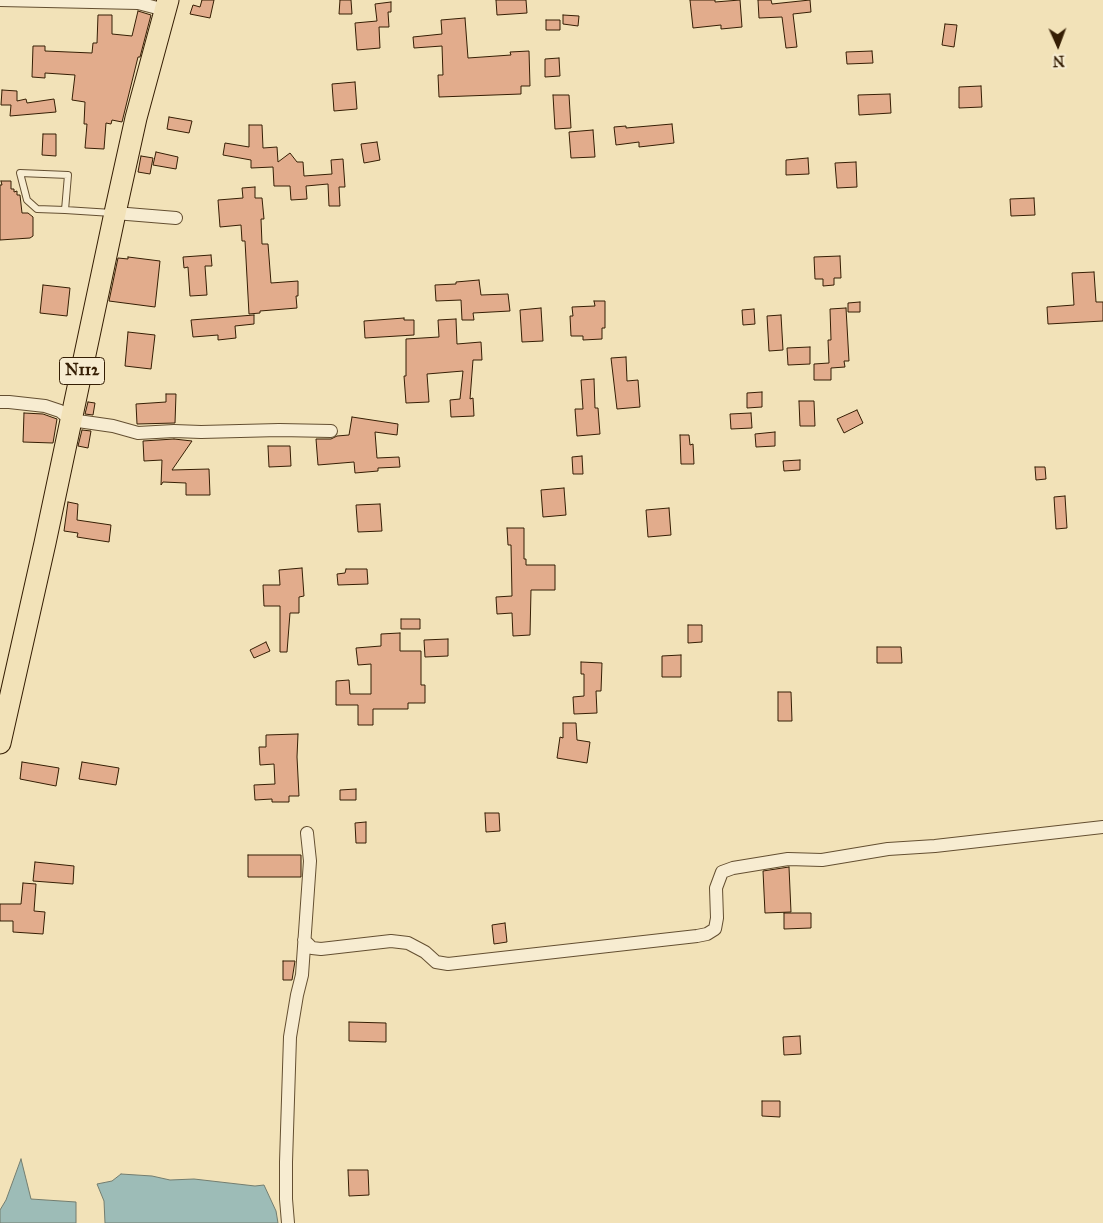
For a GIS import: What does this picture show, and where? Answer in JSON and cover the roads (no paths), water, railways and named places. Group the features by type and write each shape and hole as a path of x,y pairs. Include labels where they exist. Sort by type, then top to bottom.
{"highway":[{"name":"N112","path":"0,743 72,420 114,213 136,118 166,5"}],"street":[{"path":"0,0 166,5"},
{"path":"114,213 176,218"},
{"path":"0,402 45,406 60,411 72,420 113,426 138,433 174,431 331,431"},
{"path":"304,940 312,948 321,949 391,941 408,943 425,952 436,962 448,964 697,936 707,934 715,929 717,918 716,888 722,872 733,868 788,859 822,860 888,849 936,846 1103,827"},
{"path":"288,1223 286,1162 290,1037 302,975 310,861 307,833"}],"lane":[{"path":"65,210 68,175 20,173 27,200 37,209 114,213"}],"water":[{"path":"21,1159 31,1199 76,1202 76,1223 0,1223 0,1210 6,1200"},
{"path":"121,1174 152,1176 170,1180 194,1179 255,1186 264,1185 276,1211 278,1223 105,1223 104,1201 97,1184 112,1181"}]}
